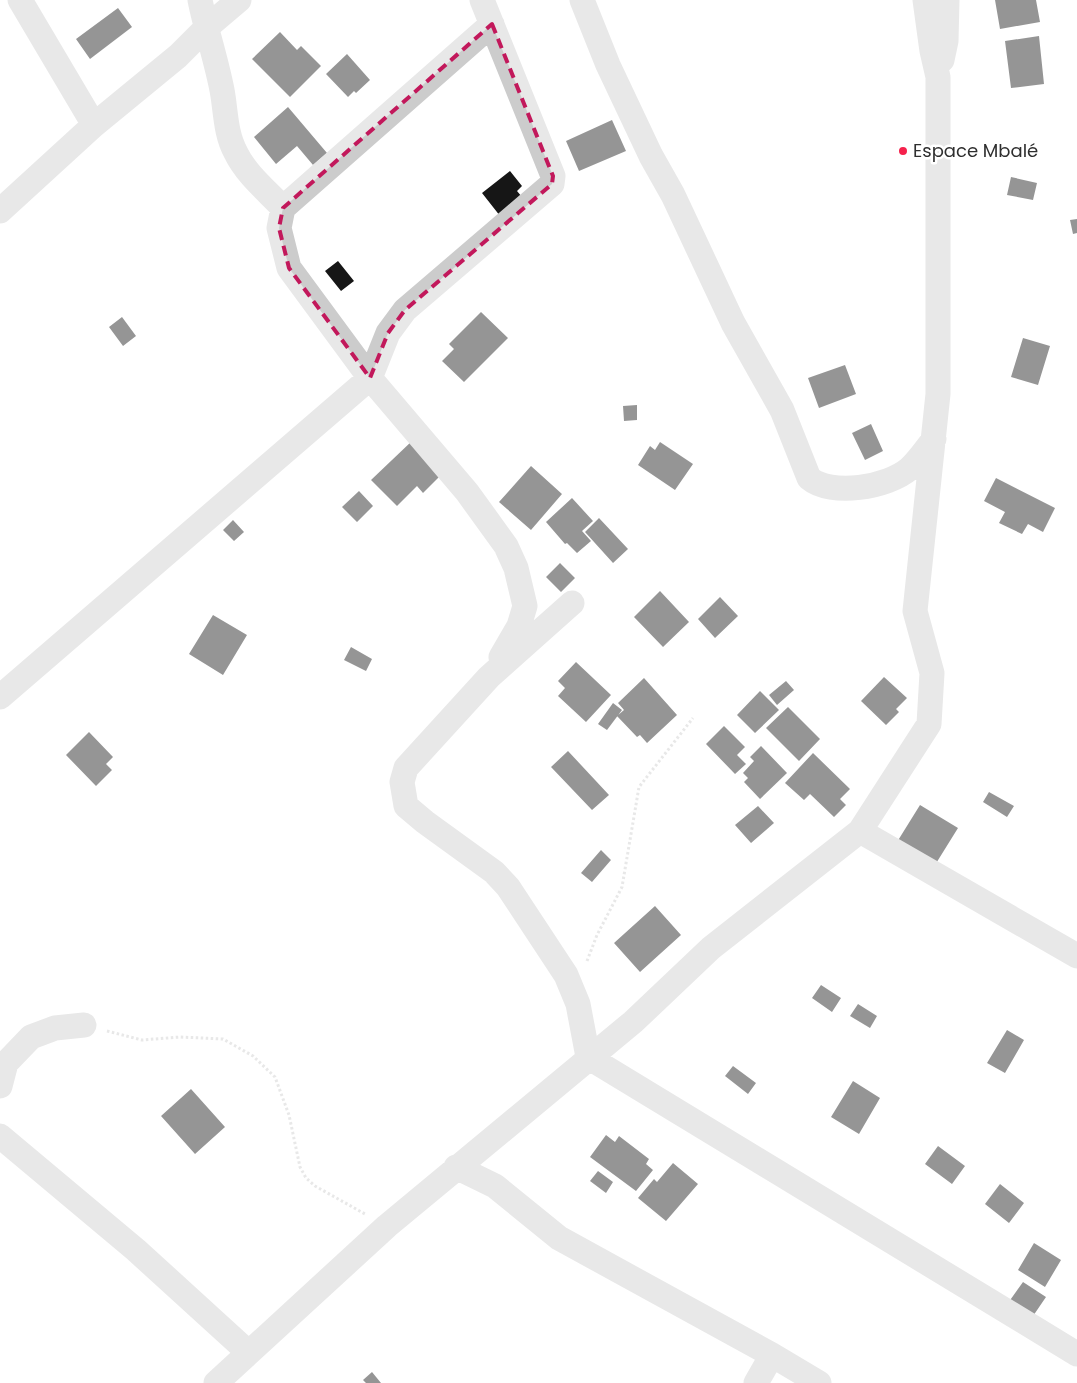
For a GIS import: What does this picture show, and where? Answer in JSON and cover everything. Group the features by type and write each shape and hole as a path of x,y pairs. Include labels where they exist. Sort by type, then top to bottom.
{"street":[{"path":"20,0 94,125"},
{"path":"200,0 222,89 227,129 236,155 254,179 283,208"},
{"path":"0,211 94,125 178,56 206,28 239,0"},
{"path":"0,697 370,378 388,333 405,310 552,184 553,176 482,0"},
{"path":"582,0 608,65 651,156 673,195 732,323 782,410 809,478 818,485 831,487 873,486 896,478 910,469 934,439"},
{"path":"216,1383 387,1226 588,1057 633,1022 711,948 860,831 929,724 932,673 915,612 934,439 940,342 938,78 925,0"},
{"path":"938,78 946,41 947,0"},
{"path":"489,677 519,626 525,606 516,568 506,546 467,492 370,378 288,268 279,228 283,208 492,24"},
{"path":"572,603 489,677 406,768 402,782 406,806 471,857 494,872 508,887 573,989 588,1057 1077,1354"},
{"path":"860,831 1077,956"},
{"path":"0,1086 6,1063 31,1037 56,1028 84,1025"},
{"path":"0,1136 136,1250 248,1352"},
{"path":"456,1167 495,1186 559,1238 772,1355 819,1383"},
{"path":"756,1383 772,1355"}],"path":[{"path":"587,966 588,958 597,936 622,887 639,787 693,718"},
{"path":"84,1025 142,1040 180,1037 223,1039 253,1056 274,1077 289,1115 300,1167 306,1178 333,1197 387,1226"}],"highlighted area":[{"path":"492,24 553,176 552,184 405,310 388,333 370,378 289,268 279,228 283,208"}],"building":[{"path":"995,0 1036,0 1040,22 1000,29"},
{"path":"118,8 132,27 90,59 76,39"},
{"path":"280,32 297,50 301,46 321,66 290,97 252,59"},
{"path":"1039,36 1044,84 1011,88 1005,41"},
{"path":"347,54 370,80 356,93 354,91 348,97 326,74"},
{"path":"288,107 327,153 313,165 297,146 276,164 254,137"},
{"path":"612,120 626,151 579,171 566,141"},
{"path":"510,171 522,186 517,191 527,203 504,221 482,193"},
{"path":"1011,177 1037,183 1033,200 1007,195"},
{"path":"1077,219 1077,233 1073,234 1070,220"},
{"path":"338,261 354,281 341,291 325,271"},
{"path":"481,312 508,338 464,382 442,361 454,349 449,344"},
{"path":"122,317 136,336 123,346 109,327"},
{"path":"1023,338 1050,346 1038,385 1011,377"},
{"path":"845,365 856,394 819,408 808,378"},
{"path":"637,405 637,420 624,421 623,406"},
{"path":"871,424 883,451 865,460 852,433"},
{"path":"413,440 444,472 423,493 417,486 397,506 371,480"},
{"path":"660,442 693,464 675,490 638,465 650,446 655,450"},
{"path":"531,466 562,494 531,530 499,502"},
{"path":"996,478 1055,508 1043,532 1028,524 1022,534 999,523 1005,512 984,501"},
{"path":"359,491 373,506 357,522 342,507"},
{"path":"572,498 593,521 582,531 591,541 577,553 567,543 565,544 546,522"},
{"path":"599,518 628,549 613,563 585,532"},
{"path":"233,520 244,532 234,541 223,530"},
{"path":"560,563 575,578 561,592 546,577"},
{"path":"660,591 689,622 663,647 634,617"},
{"path":"720,597 738,616 715,638 698,619"},
{"path":"213,615 247,635 223,675 189,654"},
{"path":"351,647 372,659 366,671 344,660"},
{"path":"576,662 611,695 586,722 558,696 565,688 558,681"},
{"path":"884,677 907,698 896,709 899,712 886,725 861,701"},
{"path":"644,678 677,715 647,743 640,735 637,737 617,716 624,710 618,703"},
{"path":"786,681 794,690 777,705 769,695"},
{"path":"760,691 779,710 755,733 737,715"},
{"path":"613,703 622,710 607,730 598,724"},
{"path":"788,707 820,739 799,761 766,728"},
{"path":"724,726 745,747 737,755 746,764 735,774 706,744"},
{"path":"89,732 113,757 106,764 112,770 96,786 66,755"},
{"path":"761,746 787,773 760,799 744,782 748,778 743,773 754,761 750,757"},
{"path":"568,751 609,795 592,810 551,767"},
{"path":"813,753 850,789 840,799 846,805 834,817 810,794 804,800 785,783"},
{"path":"989,792 1014,806 1007,817 983,802"},
{"path":"920,805 958,828 935,865 897,842"},
{"path":"758,806 774,823 751,843 735,825"},
{"path":"601,850 611,860 592,882 581,873"},
{"path":"655,906 681,935 640,972 614,943"},
{"path":"821,985 841,998 832,1012 812,998"},
{"path":"858,1004 877,1016 870,1028 850,1016"},
{"path":"1007,1030 1024,1040 1005,1073 987,1063"},
{"path":"733,1066 756,1083 748,1094 725,1076"},
{"path":"853,1081 880,1098 859,1134 831,1117"},
{"path":"191,1089 225,1127 195,1154 161,1116"},
{"path":"606,1135 615,1142 619,1136 649,1159 646,1164 653,1170 636,1191 590,1157"},
{"path":"938,1146 965,1166 952,1184 925,1164"},
{"path":"673,1163 698,1184 666,1221 638,1198 654,1179 657,1182"},
{"path":"598,1171 613,1182 606,1193 590,1181"},
{"path":"1000,1184 1024,1203 1009,1223 985,1204"},
{"path":"1034,1243 1061,1260 1045,1287 1018,1270"},
{"path":"1023,1282 1046,1297 1031,1319 1008,1303"},
{"path":"372,1372 381,1383 366,1383 363,1380"}],"place":[{"name":"Espace Mbalé","path":"903,151"}]}
